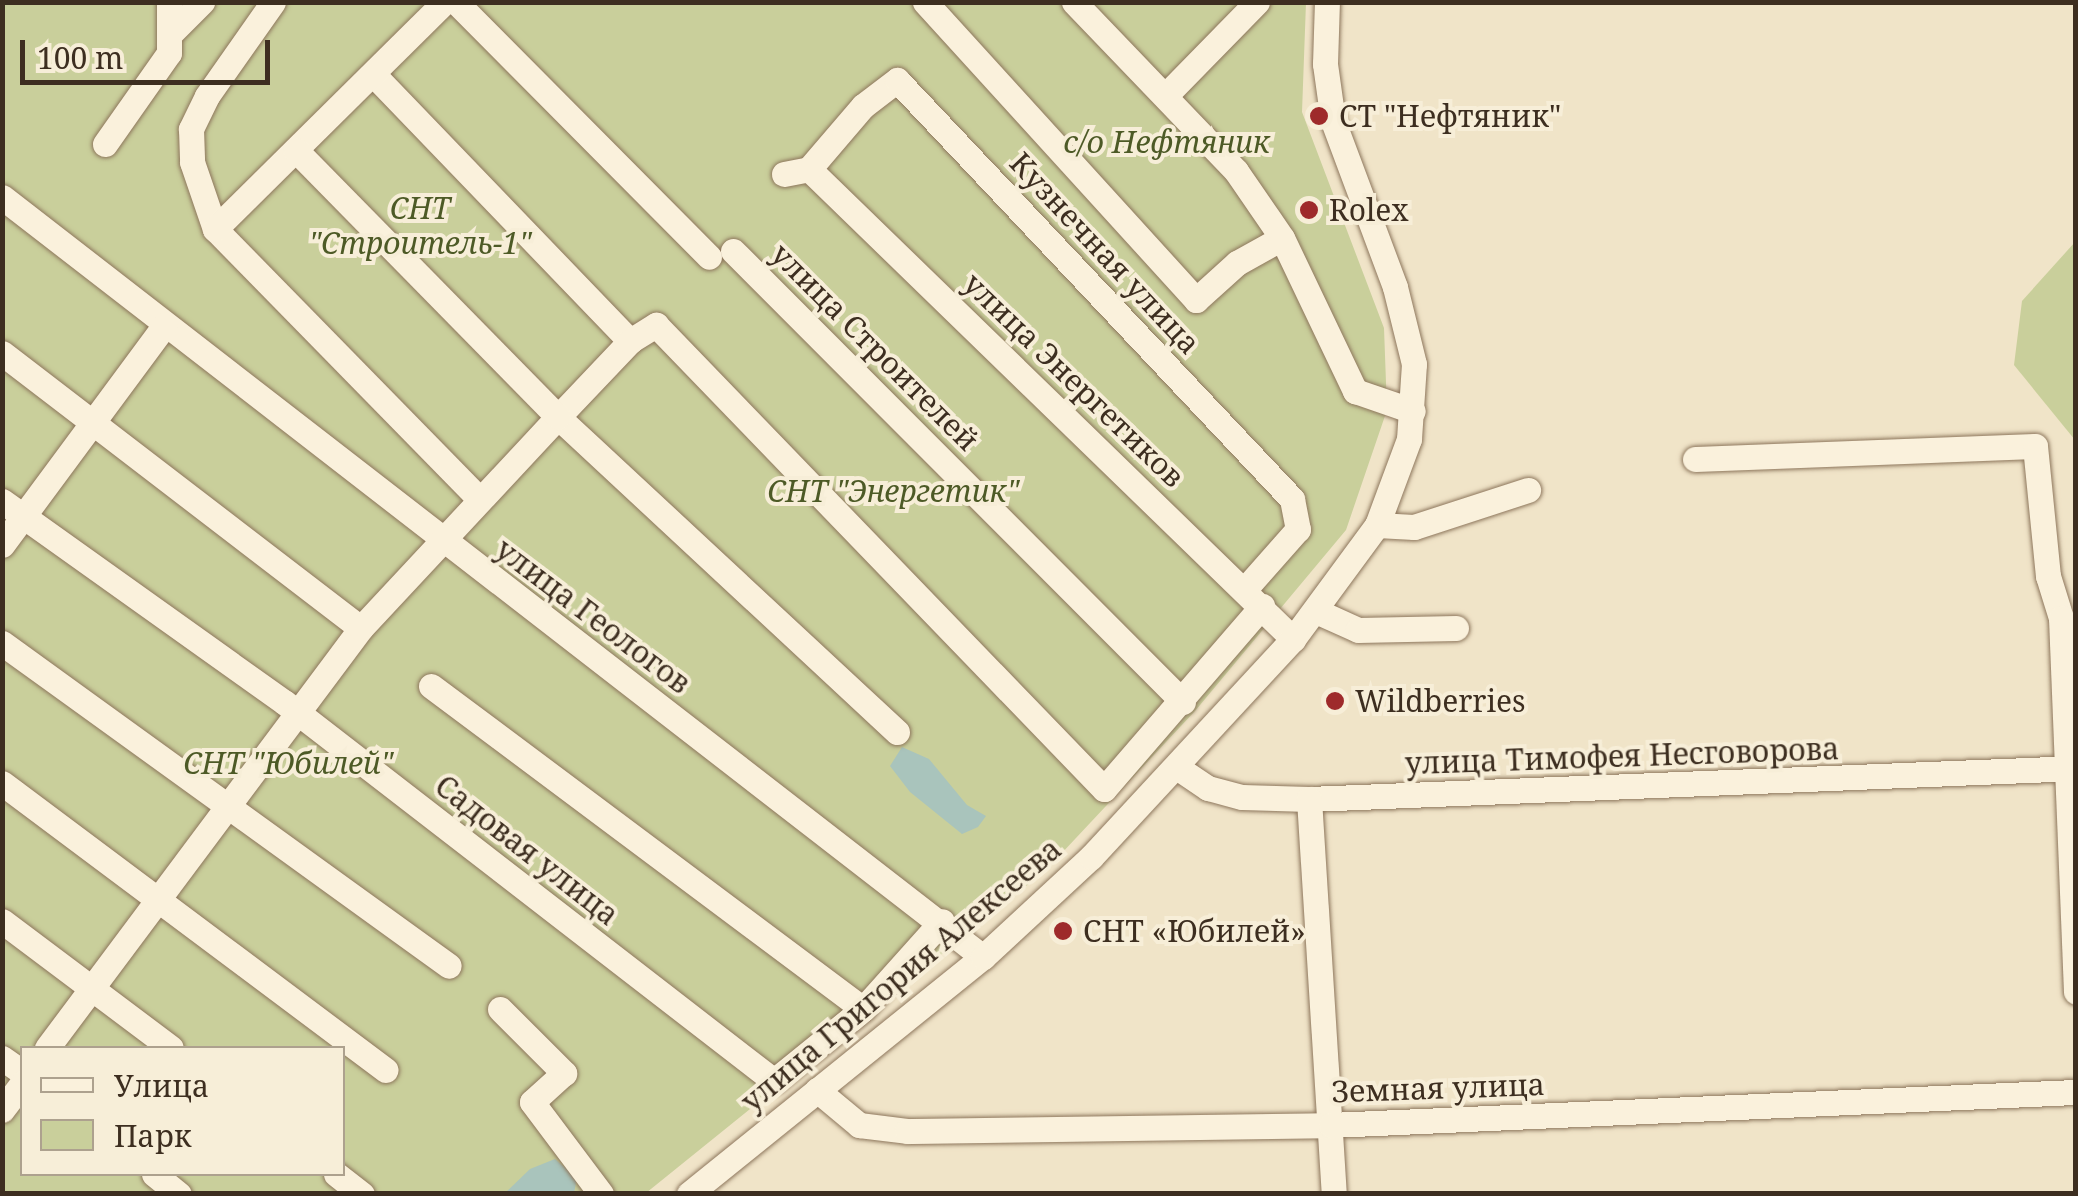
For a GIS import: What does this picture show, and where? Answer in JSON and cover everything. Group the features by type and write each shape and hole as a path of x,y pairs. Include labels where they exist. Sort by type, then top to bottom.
{"street":[{"path":"105,144 170,53 169,2"},
{"path":"170,35 202,2"},
{"path":"273,2 191,129 192,162 215,229 479,499"},
{"path":"215,229 444,2"},
{"name":"улица Строителей","path":"456,2 1183,702"},
{"path":"925,2 1196,300 1237,263 1282,238"},
{"path":"1166,94 1257,2"},
{"name":"улица Григория Алексеева","path":"689,1194 983,957 1178,768 1316,611 1378,526 1413,411 1414,364 1404,315 1333,120 1325,64 1327,2"},
{"path":"1091,8 1236,171 1282,238 1355,391 1413,411"},
{"path":"372,74 630,341"},
{"name":"Кузнечная улица","path":"796,172 864,106 897,80 1292,499 1298,529 1253,598"},
{"path":"296,150 558,417 897,732"},
{"name":"улица Энергетиков","path":"796,172 1253,598 1292,639"},
{"name":"улица Геологов","path":"2,197 942,921 983,957"},
{"path":"48,1046 234,806 361,628 630,341 656,324 1104,789 1183,702 1253,598"},
{"path":"2,545 164,325"},
{"path":"2,353 91,426 361,628"},
{"path":"1695,459 2022,442 2035,446 2040,460 2048,576 2060,618 2071,769 2076,992"},
{"path":"1378,526 1414,527 1528,490"},
{"name":"Садовая улица","path":"2,501 299,715 774,1081 862,1009 942,921"},
{"path":"1316,611 1358,630 1456,628"},
{"path":"2,642 234,806 448,966"},
{"path":"430,686 862,1009"},
{"name":"улица Тимофея Несговорова","path":"1178,768 1208,788 1242,797 1309,799 2071,769"},
{"path":"2,783 386,1070"},
{"path":"1309,799 1334,1194"},
{"path":"2,921 168,1046"},
{"path":"500,1009 564,1073 532,1102 601,1194"},
{"path":"2,1110 20,1086"},
{"name":"Земная улица","path":"817,1090 859,1125 894,1131 1332,1125 2076,1092"},
{"path":"157,1176 180,1194"},
{"path":"339,1176 362,1194"}],"green space":[{"path":"2,3 1306,3 1302,112 1384,328 1387,410 1346,530 1195,711 1046,870 646,1193 3,1193"},
{"path":"2075,242 2075,440 2014,365 2022,301"}],"water":[{"path":"902,747 929,759 967,805 986,816 978,827 962,834 910,792 890,766"},
{"path":"555,1159 577,1178 574,1193 504,1194 530,1169"}],"place":[{"name":"СТ \"Нефтяник\"","path":"1319,116"},
{"name":"Rolex","path":"1309,210"},
{"name":"Wildberries","path":"1335,701"},
{"name":"СНТ «Юбилей»","path":"1063,931"}],"park label":[{"name":"с/о Нефтяник","path":"1167,142"},
{"name":"СНТ \"Строитель-1\"","path":"420,225"},
{"name":"СНТ \"Энергетик\"","path":"893,491"},
{"name":"СНТ \"Юбилей\"","path":"288,763"}]}
